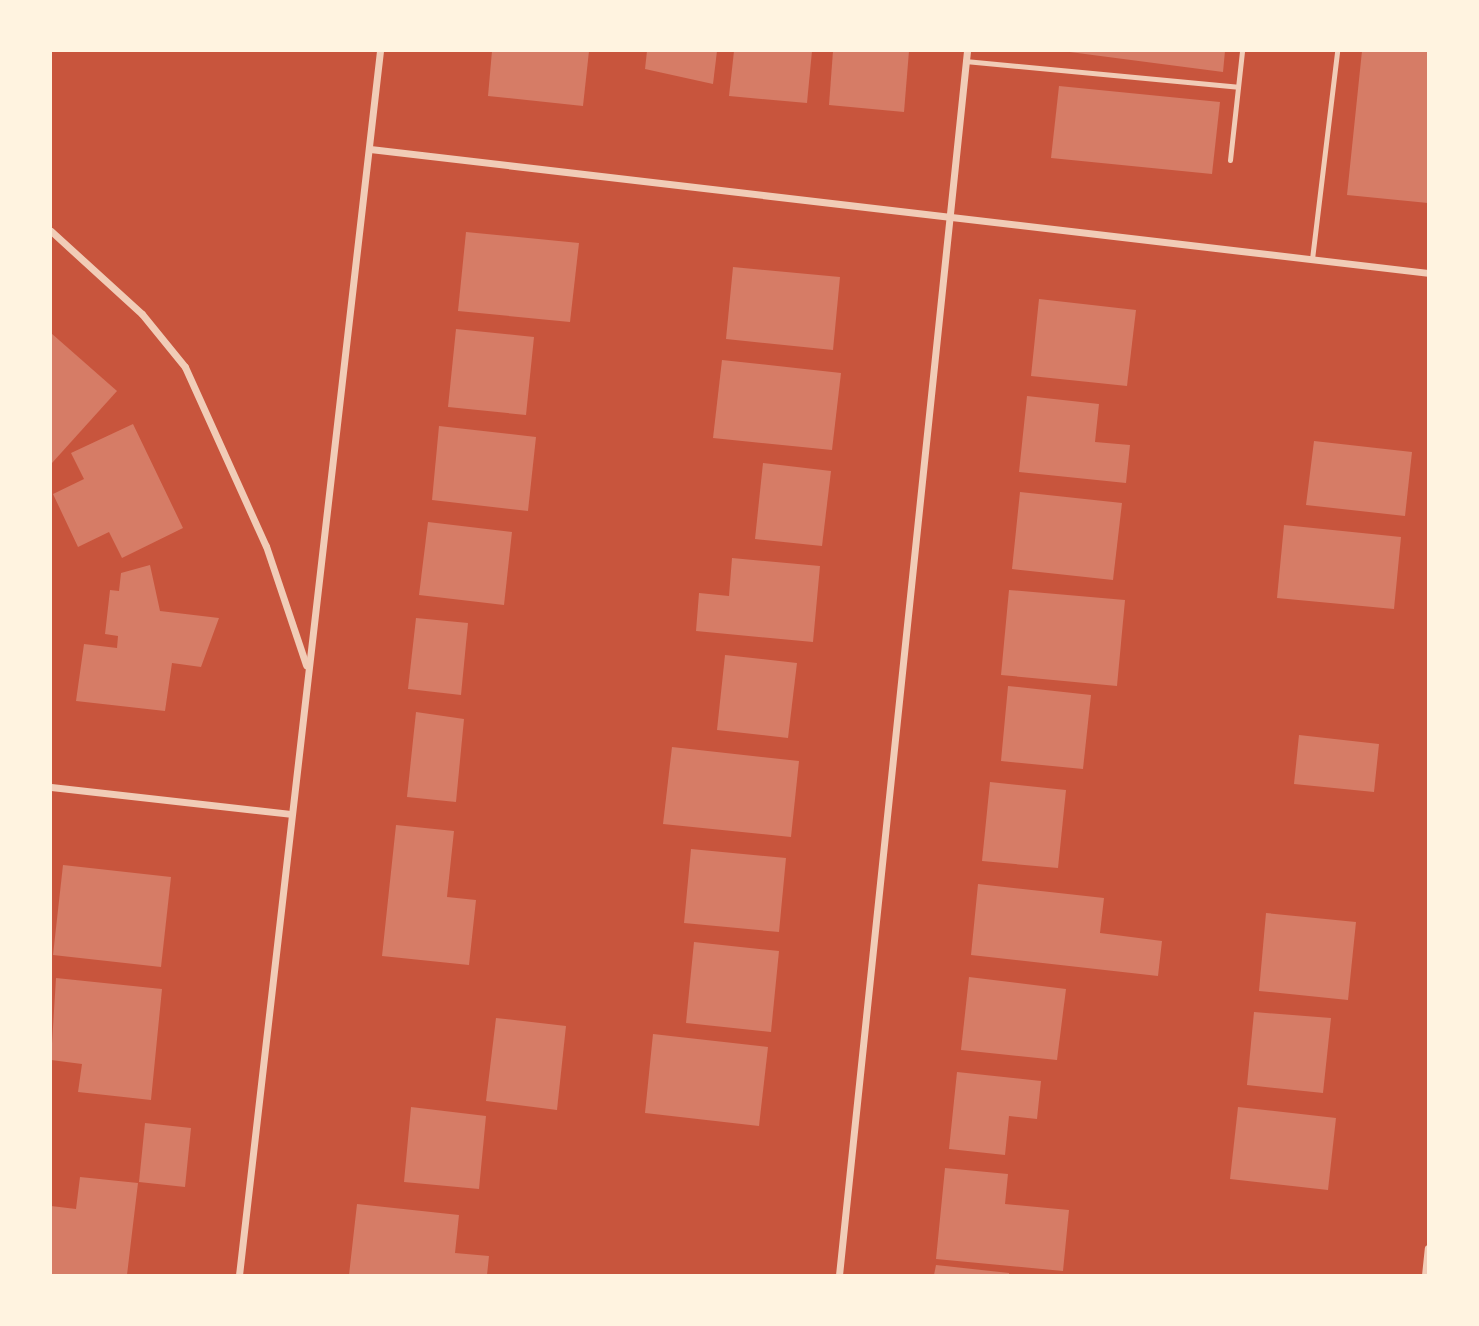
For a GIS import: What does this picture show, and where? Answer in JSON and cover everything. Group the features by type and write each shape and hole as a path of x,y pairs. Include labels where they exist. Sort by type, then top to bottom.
{"street":[{"path":"239,1275 380,51"},
{"path":"838,1275 967,51"},
{"path":"370,149 950,213 1428,273"},
{"path":"51,231 142,314 184,368 266,547 307,669"},
{"path":"51,787 290,814"},
{"path":"1425,1275 1428,1248"}],"lane":[{"path":"1230,160 1242,51"},
{"path":"1312,259 1337,51"},
{"path":"965,61 1238,87"}],"building":[{"path":"492,51 589,51 583,106 488,96"},
{"path":"647,51 717,51 713,84 645,69"},
{"path":"734,51 812,51 807,103 729,96"},
{"path":"833,51 909,51 904,112 829,105"},
{"path":"1062,51 1225,51 1223,72"},
{"path":"1362,51 1428,51 1428,203 1347,195"},
{"path":"1059,86 1220,102 1212,174 1051,158"},
{"path":"466,232 579,243 570,322 458,311"},
{"path":"733,267 840,277 833,350 726,339"},
{"path":"1039,299 1136,310 1127,386 1031,376"},
{"path":"456,329 534,337 526,415 448,407"},
{"path":"51,333 117,391 52,463 51,461"},
{"path":"722,360 841,373 832,450 713,438"},
{"path":"1027,396 1099,404 1095,442 1130,445 1126,483 1019,472"},
{"path":"133,424 183,528 122,558 109,532 78,547 53,494 84,479 71,453"},
{"path":"439,426 536,437 528,511 432,500"},
{"path":"1314,441 1412,452 1405,516 1306,505"},
{"path":"763,463 831,471 822,546 755,539"},
{"path":"1020,492 1122,503 1113,580 1012,569"},
{"path":"428,522 512,532 504,605 419,595"},
{"path":"1284,525 1401,537 1394,609 1277,598"},
{"path":"732,558 820,566 813,642 696,631 699,593 729,596"},
{"path":"150,565 160,611 219,618 201,667 172,663 165,711 76,701 84,644 117,648 118,636 105,634 110,590 119,591 121,573"},
{"path":"1009,590 1125,600 1117,686 1001,675"},
{"path":"416,618 468,623 461,695 408,689"},
{"path":"725,655 797,663 788,738 717,730"},
{"path":"1008,686 1091,695 1083,769 1001,761"},
{"path":"416,712 464,719 456,802 407,797"},
{"path":"1299,735 1379,744 1374,792 1294,784"},
{"path":"672,747 799,761 791,837 663,824"},
{"path":"990,782 1066,790 1058,868 982,861"},
{"path":"396,825 454,831 447,897 476,900 469,965 382,956"},
{"path":"691,849 786,858 779,932 684,923"},
{"path":"63,865 171,877 161,967 53,955"},
{"path":"978,884 1104,898 1100,933 1162,941 1158,976 971,955"},
{"path":"1266,913 1356,922 1348,1000 1259,991"},
{"path":"694,942 779,951 771,1032 686,1023"},
{"path":"969,977 1066,989 1057,1060 961,1050"},
{"path":"56,978 162,989 151,1100 78,1092 82,1064 51,1060"},
{"path":"1254,1012 1331,1018 1323,1093 1247,1085"},
{"path":"496,1018 566,1026 557,1110 486,1101"},
{"path":"653,1034 768,1047 759,1126 645,1113"},
{"path":"957,1072 1041,1081 1037,1119 1009,1116 1005,1155 949,1149"},
{"path":"411,1107 486,1116 479,1189 404,1182"},
{"path":"1238,1107 1336,1118 1328,1190 1230,1179"},
{"path":"145,1123 191,1128 185,1187 139,1182"},
{"path":"945,1168 1008,1174 1005,1204 1069,1210 1063,1271 936,1259"},
{"path":"80,1177 138,1183 127,1275 51,1275 51,1206 76,1209"},
{"path":"357,1204 459,1215 455,1253 489,1256 487,1275 349,1275"},
{"path":"936,1265 1009,1273 1009,1275 934,1275"}]}
